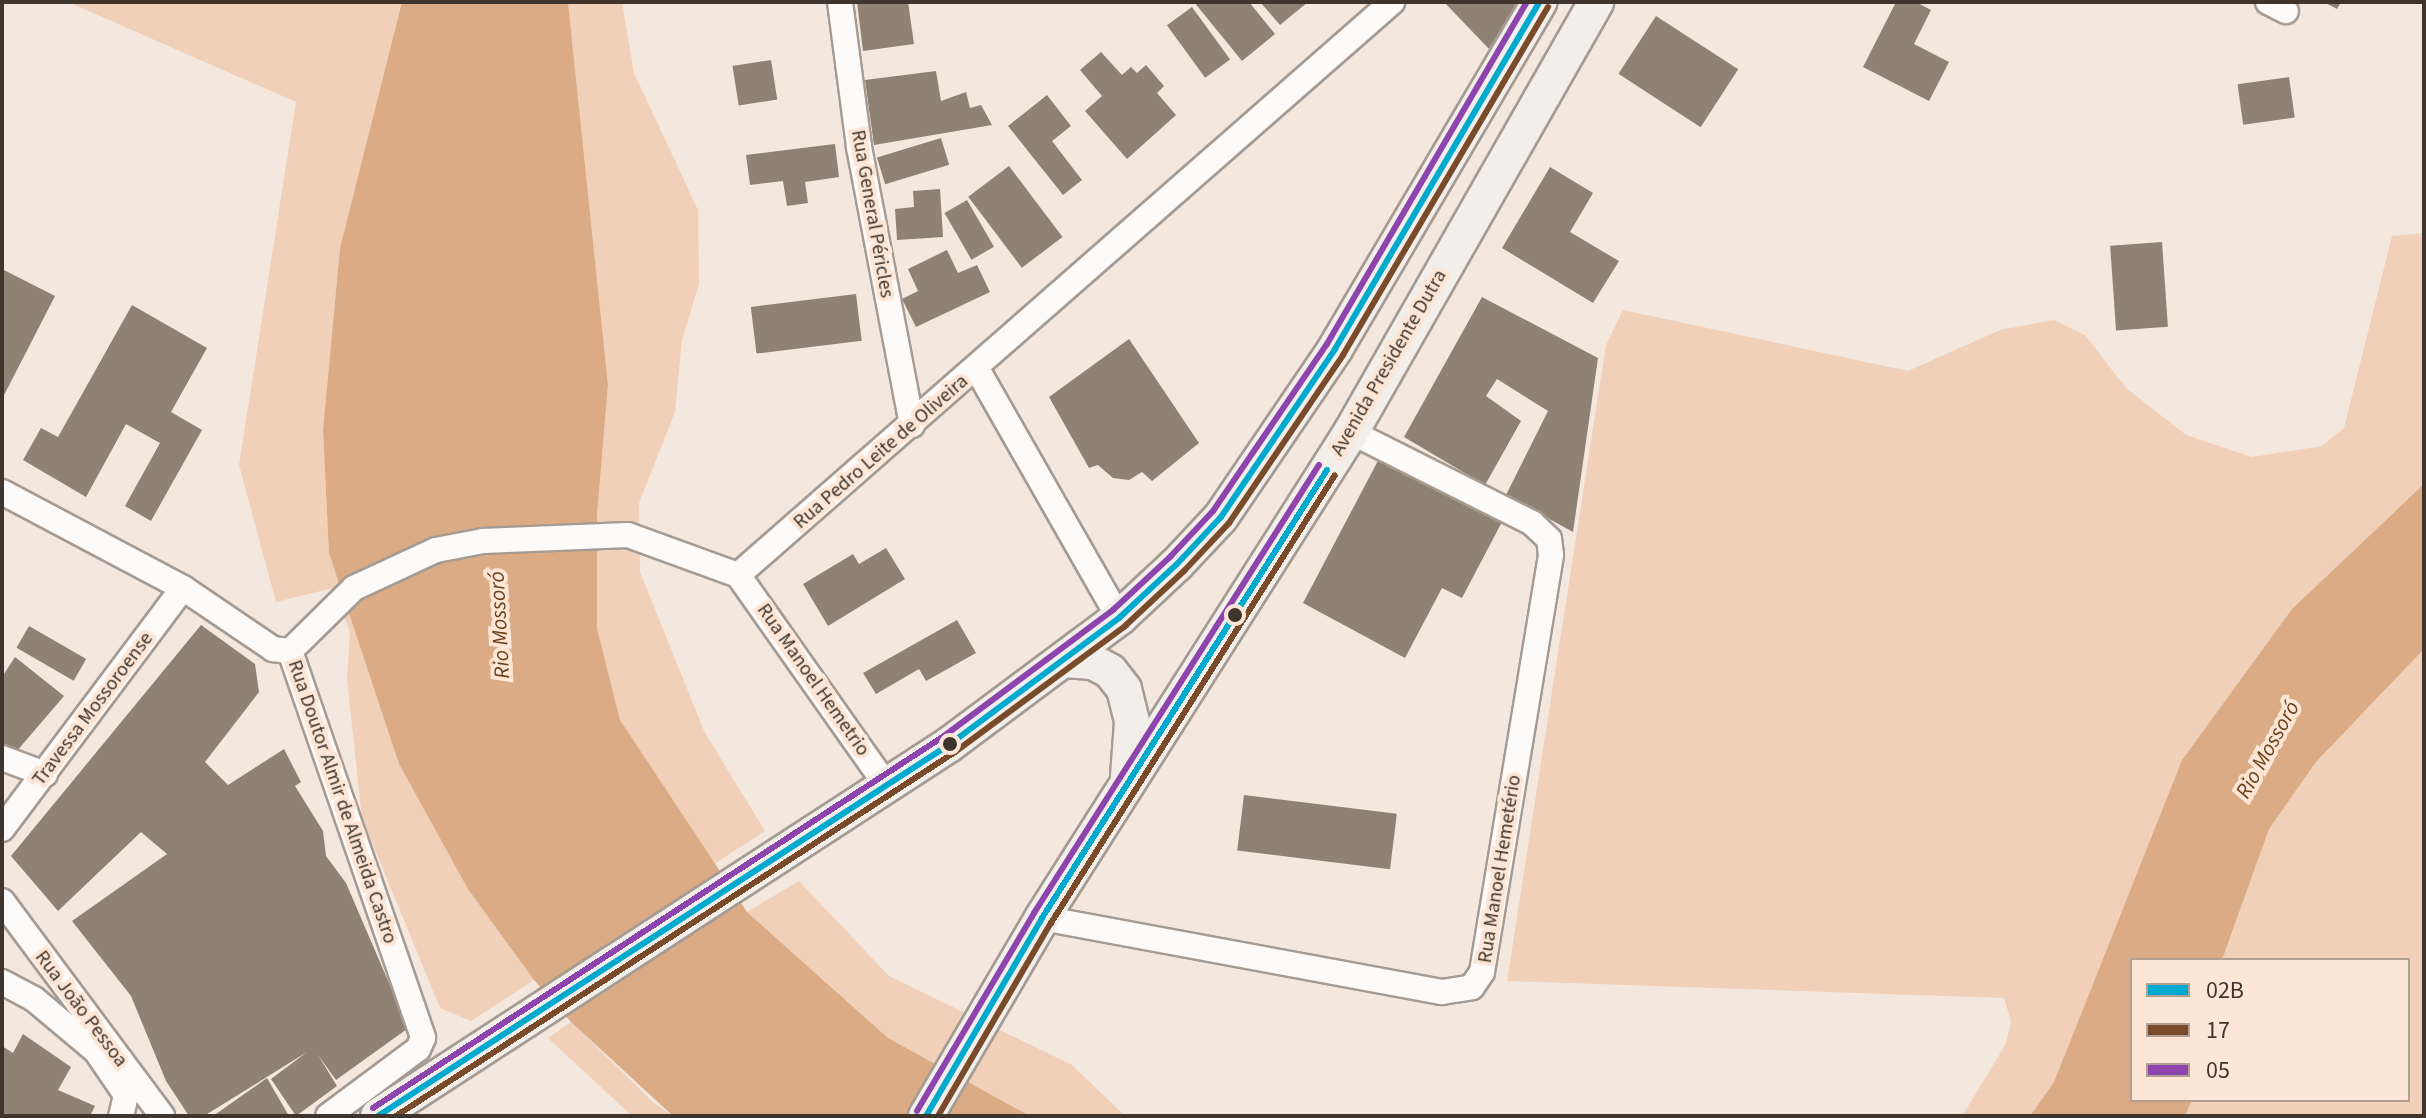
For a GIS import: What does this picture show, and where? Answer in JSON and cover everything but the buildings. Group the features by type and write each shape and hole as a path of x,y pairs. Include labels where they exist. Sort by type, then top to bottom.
{"main road":[{"path":"390,1108 851,811 1119,618 1221,517 1335,349 1539,2"},
{"name":"Avenida Presidente Dutra","path":"926,1116 1042,918 1351,432 1596,2"},
{"path":"1335,349 1383,375"},
{"path":"1063,660 1093,662 1110,671 1124,689 1132,722 1127,785"}],"street":[{"name":"Rua General Péricles","path":"840,2 859,147 912,425"},
{"name":"Rua Pedro Leite de Oliveira","path":"738,575 977,369 1392,2"},
{"path":"977,369 1119,618"},
{"name":"Rua Manoel Hemetério","path":"1042,918 1442,992 1472,987 1482,972 1551,555 1549,539 1532,523 1351,432"},
{"name":"Rua Doutor Almir de Almeida Castro","path":"2,492 183,588 256,639 290,651 423,1038 418,1049 328,1116"},
{"path":"290,651 354,588 436,550 499,540 628,535 738,575"},
{"name":"Rua Manoel Hemetrio","path":"738,575 887,786"},
{"name":"Travessa Mossoroense","path":"2,829 183,588"},
{"path":"2,758 45,774"},
{"path":"2,941 11,925 3,902"},
{"name":"Rua João Pessoa","path":"3,902 162,1116"},
{"path":"2,983 34,999 96,1051 123,1106"}],"shaded area":[{"path":"68,2 402,2 340,248 323,430 329,553 399,764 466,884 534,980 471,1021 440,1008 362,818 347,679 350,632 333,588 276,602 239,465 296,102"},
{"path":"568,2 622,2 634,73 698,210 699,284 682,340 675,412 639,503 640,572 704,731 765,831 714,864 620,720 597,628 597,515 608,385"},
{"path":"2424,233 2424,484 2292,609 2182,760 2054,1082 2030,1116 1962,1116 2006,1044 2011,1021 2004,998 1507,981 1606,345 1623,310 1908,371 2000,330 2054,320 2085,335 2126,388 2186,435 2252,457 2322,446 2344,428 2392,236"},
{"path":"2424,649 2424,1116 2185,1116 2191,1102 2410,1102 2410,958 2223,958 2269,829 2316,762"},
{"path":"799,881 889,976 1072,1065 1125,1116 1030,1116 888,1038 747,912"},
{"path":"571,1022 654,1103 673,1116 632,1116 548,1038"}],"water":[{"name":"Rio Mossoró","path":"402,2 568,2 608,385 597,515 597,628 620,720 747,912 888,1038 1030,1116 673,1116 571,1022 534,980 468,889 399,764 329,553 323,430 340,248"},
{"name":"Rio Mossoró","path":"2424,484 2424,649 2316,762 2269,829 2223,958 2130,958 2130,1102 2191,1102 2185,1116 2030,1116 2054,1082 2182,760 2292,609"}],"transit line":[{"name":"05","path":"373,1108 944,736 1113,610 1170,557 1213,511 1327,344 1527,2"},
{"name":"02B","path":"378,1116 950,744 1119,618 1177,564 1221,517 1335,349 1539,2"},
{"name":"17","path":"396,1116 955,752 1125,626 1184,571 1229,523 1343,355 1548,7"},
{"name":"05","path":"917,1111 1034,913 1319,465"},
{"name":"02B","path":"926,1116 1042,918 1327,470"},
{"name":"17","path":"938,1116 1051,923 1335,475"}]}
